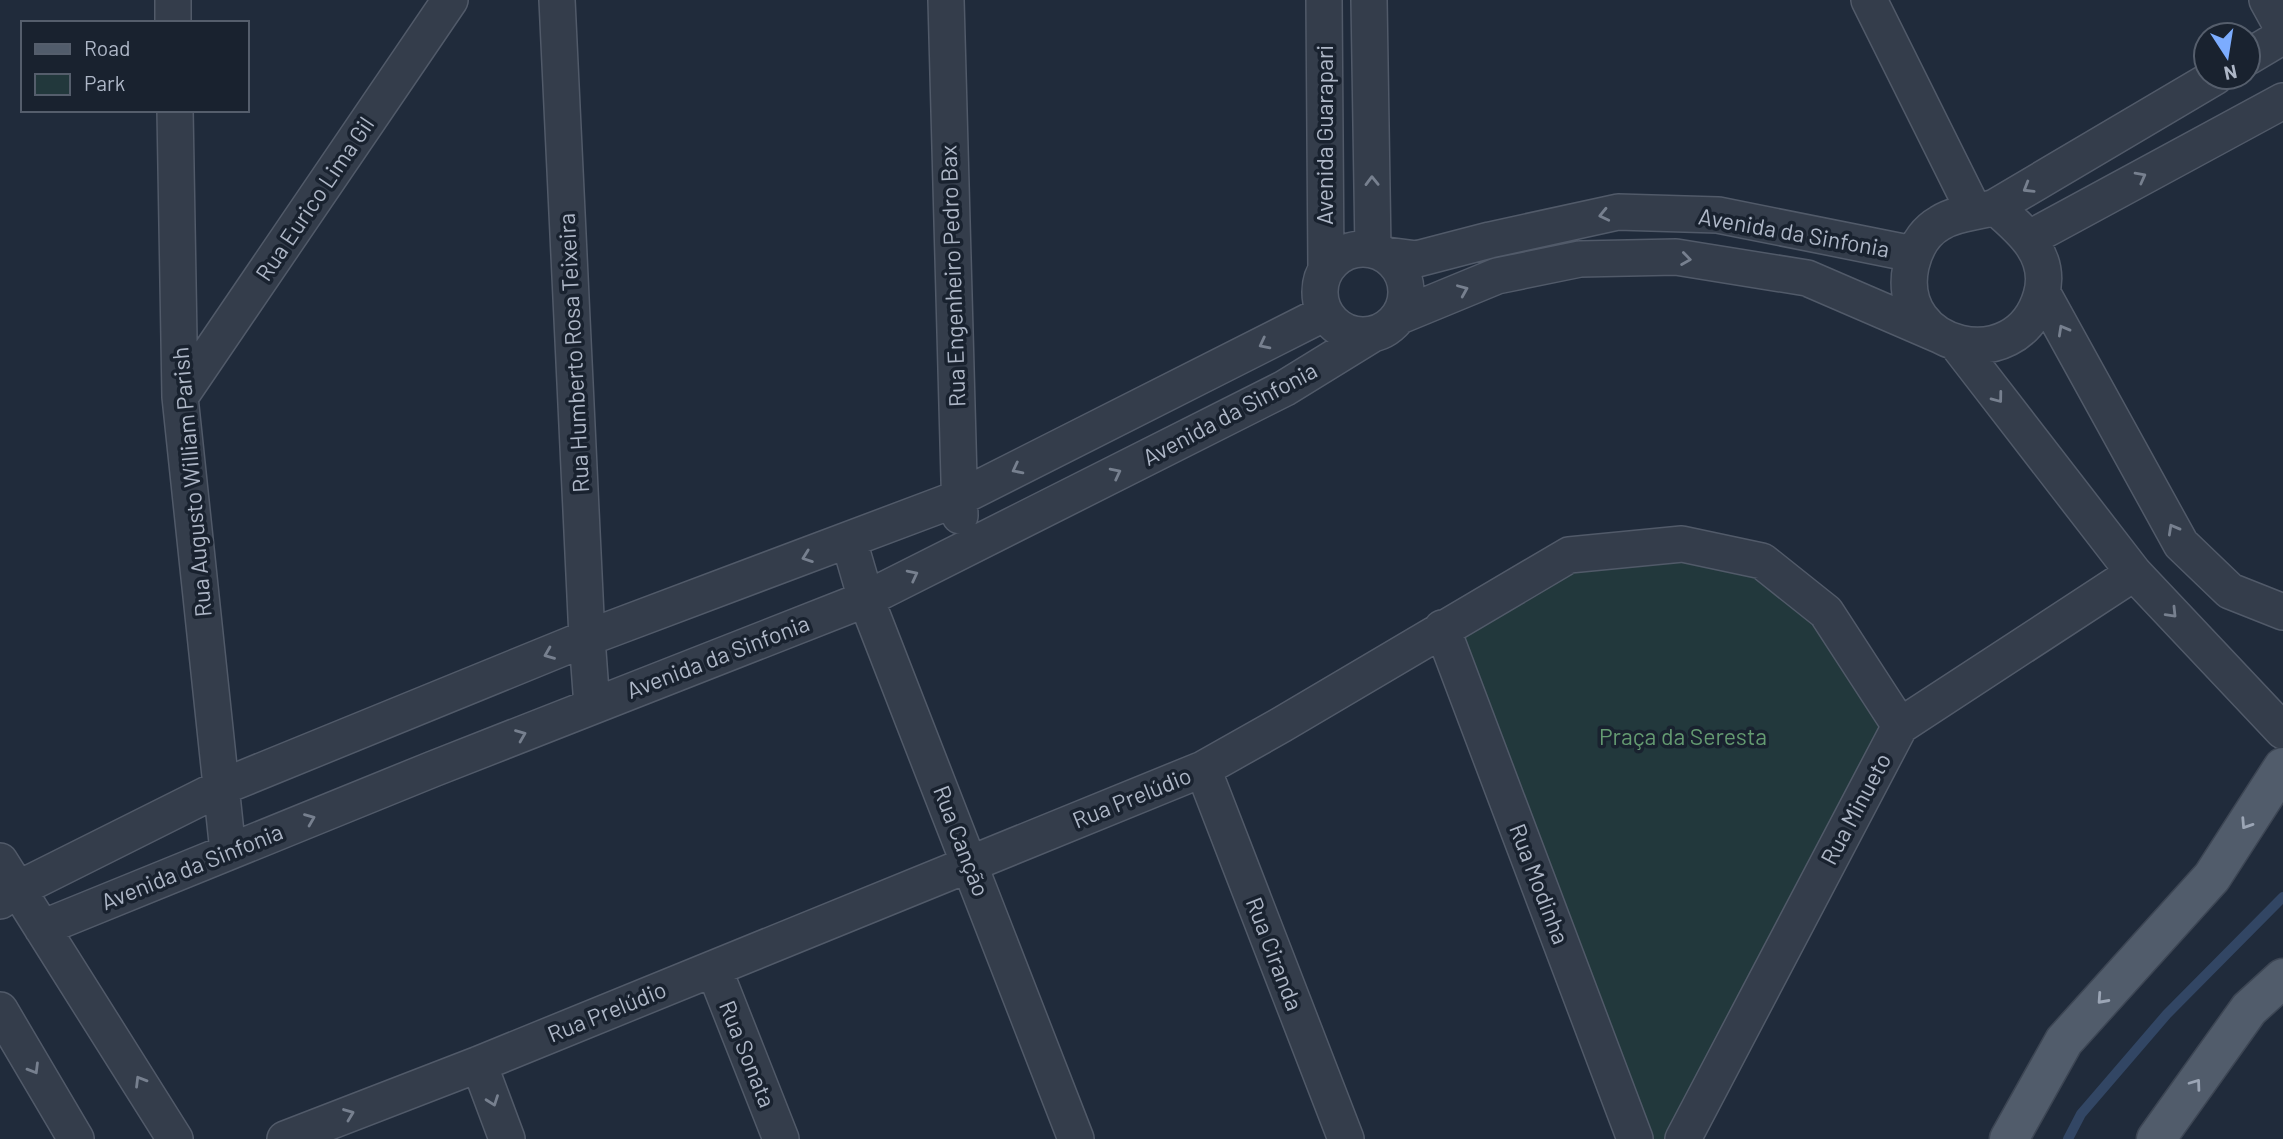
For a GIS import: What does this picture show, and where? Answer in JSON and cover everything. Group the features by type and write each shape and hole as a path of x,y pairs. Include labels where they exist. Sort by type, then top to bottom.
{"main road":[{"path":"2009,1139 2064,1041 2212,877 2283,766"},
{"path":"2156,1139 2249,1009 2283,978"}],"street":[{"path":"173,0 173,21"},
{"name":"Rua Eurico Lima Gil","path":"180,397 450,0"},
{"name":"Rua Humberto Rosa Teixeira","path":"557,0 592,706"},
{"name":"Rua Engenheiro Pedro Bax","path":"946,0 960,551"},
{"name":"Avenida Guarapari","path":"1324,0 1326,270"},
{"name":"Avenida Guarapari","path":"1369,0 1379,252"},
{"path":"1869,0 1985,209 2030,238 2039,255 2043,273 2042,292 2181,544 2230,591 2283,612"},
{"path":"2267,0 2283,29"},
{"path":"2262,49 2283,36"},
{"name":"Avenida da Sinfonia","path":"2192,90 1985,209 1940,223 1924,236 1913,254 1909,276 1912,299 1922,320 1948,339 2134,573 2283,731"},
{"path":"2030,238 2283,101"},
{"name":"Rua Augusto William Parish","path":"175,112 180,397 229,852"},
{"name":"Avenida da Sinfonia","path":"1326,270 1346,252 1359,249 1417,259 1618,212 1718,215 1913,254"},
{"path":"1379,252 1396,264 1404,276 1406,303 1400,316"},
{"name":"Avenida da Sinfonia","path":"42,928 592,706 866,599 1285,388 1371,335 1383,332 1400,316 1497,276 1580,258 1676,257 1807,278 1948,339 1975,346 1994,344 2025,325 2042,292"},
{"path":"1326,270 1320,299 1325,313 1333,324 1344,332 1358,336 1371,335"},
{"name":"Avenida da Sinfonia","path":"5,884 222,787 587,638 959,498 1325,313"},
{"name":"Rua Canção","path":"849,541 866,599 1076,1139"},
{"name":"Rua Prelúdio","path":"285,1139 479,1064 1203,769 1569,555 1682,544 1762,561 1826,612 1900,726"},
{"name":"Rua Minueto","path":"1683,1139 1900,726 2134,573"},
{"name":"Rua Modinha","path":"1442,628 1635,1139"},
{"name":"Rua Ciranda","path":"1203,769 1346,1139"},
{"path":"5,884 42,928 175,1139"},
{"name":"Rua Sonata","path":"714,969 781,1139"},
{"path":"0,1010 76,1139"},
{"path":"479,1064 507,1139"}],"green space":[{"name":"Praça da Seresta","path":"1569,555 1762,561 1900,726 1683,1139 1635,1139 1442,628"}],"waterway":[{"path":"2068,1139 2081,1114 2167,1014 2283,897"}]}
